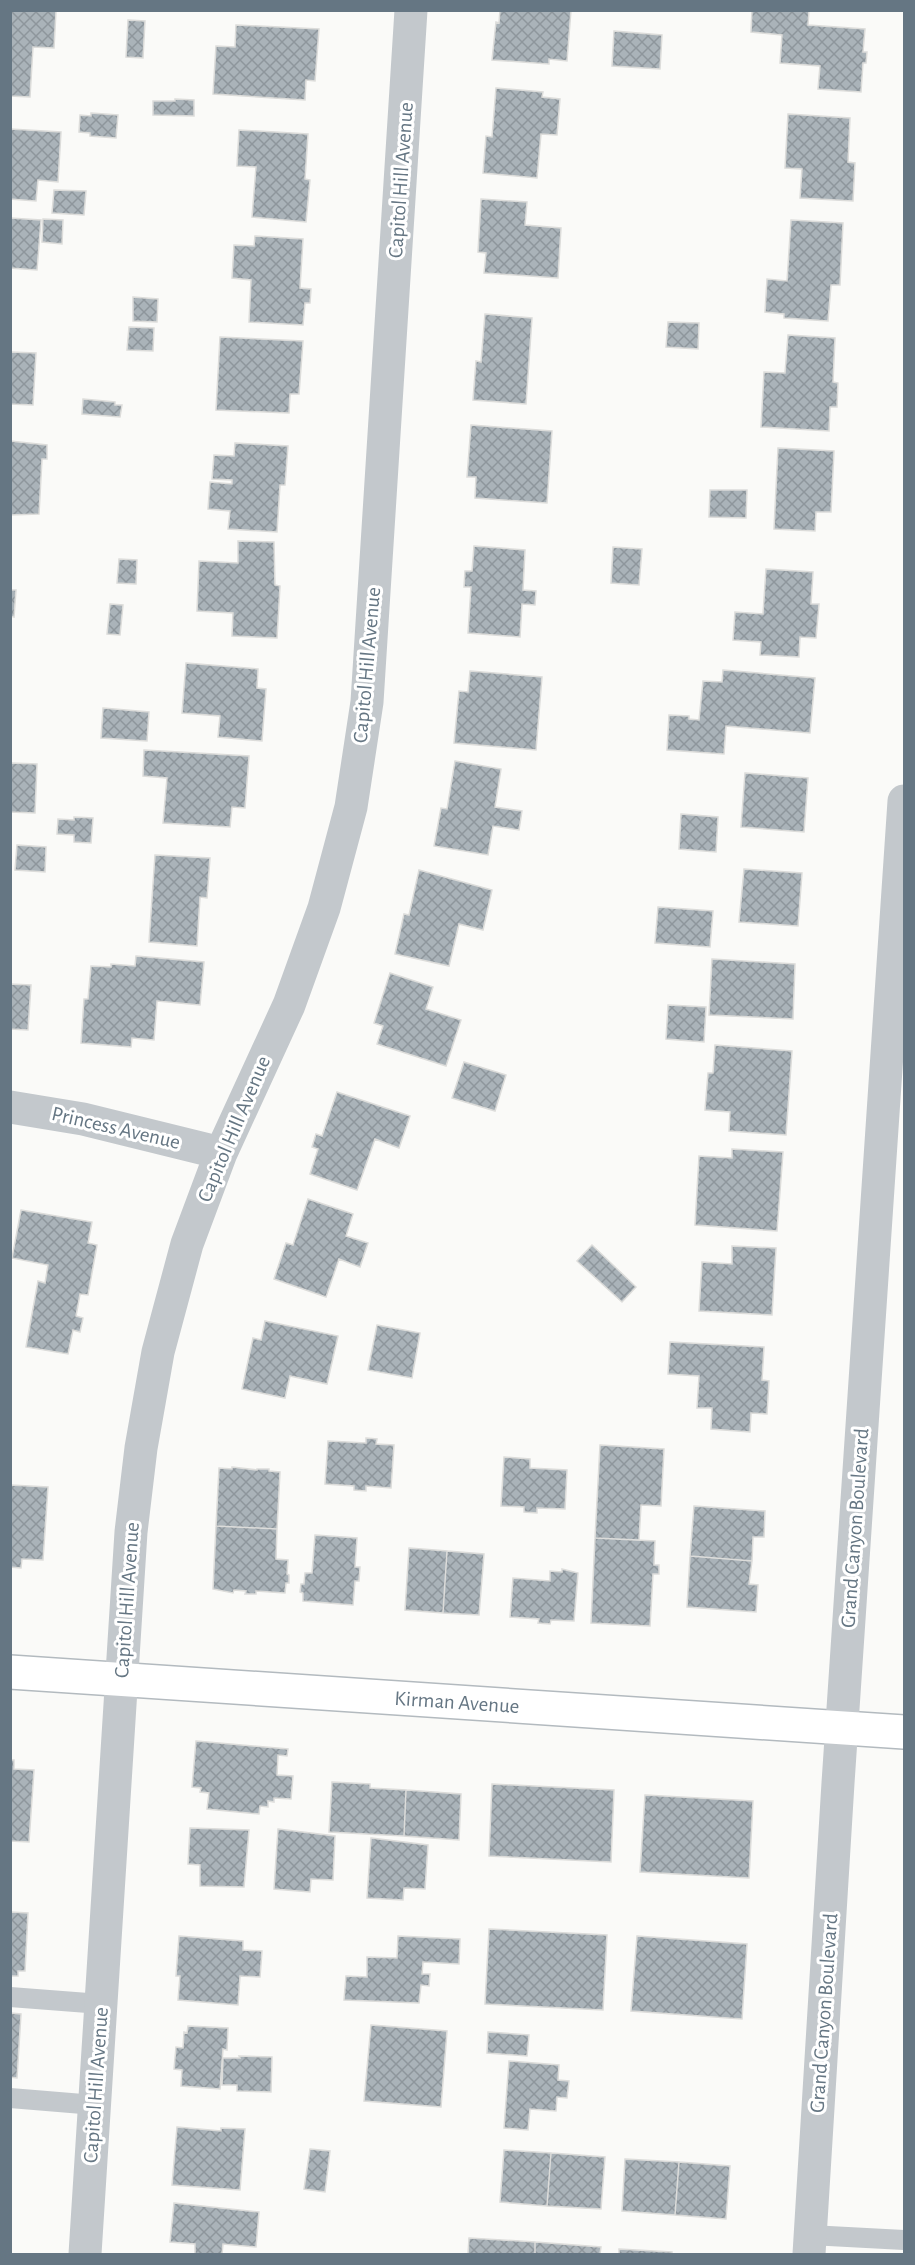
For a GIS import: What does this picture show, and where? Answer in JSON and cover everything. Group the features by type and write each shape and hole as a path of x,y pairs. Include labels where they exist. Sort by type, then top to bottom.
{"street":[{"name":"Capitol Hill Avenue","path":"86,2254 131,1532 141,1448 158,1352 187,1244 221,1153 292,994 324,908 351,807 368,702 411,10"},
{"name":"Grand Canyon Boulevard","path":"809,2245 842,1728 901,902 904,801"},
{"name":"Princess Avenue","path":"10,1107 83,1119 221,1153"},
{"name":"Kirman Avenue","path":"10,1672 904,1732"}],"lane":[{"path":"10,1997 101,2004"},
{"path":"10,2098 95,2105"},
{"path":"809,2245 904,2240"}],"building":[{"path":"10,10 56,11 54,48 33,47 30,97 10,96"},
{"path":"500,10 571,10 567,61 549,59 549,64 492,60 496,22 499,23"},
{"path":"752,10 809,10 808,25 865,29 863,52 867,52 866,63 863,63 861,92 818,89 820,66 780,63 782,35 751,32"},
{"path":"128,20 145,21 143,58 126,57"},
{"path":"236,25 319,29 315,81 306,80 305,100 213,94 216,46 235,47"},
{"path":"614,31 662,35 660,69 612,66"},
{"path":"496,88 543,92 542,97 560,99 557,135 541,134 537,178 483,173 486,136 492,137"},
{"path":"175,99 194,100 194,116 153,115 153,101 175,101"},
{"path":"91,113 118,115 116,138 90,136 90,133 79,132 80,115 91,116"},
{"path":"788,114 850,118 848,162 855,163 853,201 800,198 802,169 785,168"},
{"path":"10,129 61,132 58,182 38,180 36,201 10,199"},
{"path":"239,130 308,134 305,179 310,180 306,222 252,217 256,167 237,166"},
{"path":"54,190 86,191 84,215 52,213"},
{"path":"481,199 527,202 525,225 561,228 558,278 484,273 486,253 478,252"},
{"path":"10,218 41,220 37,270 10,268"},
{"path":"43,219 63,220 62,244 42,242"},
{"path":"791,220 843,223 840,285 831,285 828,321 784,318 784,314 765,312 767,279 787,281"},
{"path":"255,236 303,239 300,288 311,289 310,303 305,303 303,325 249,322 251,280 232,278 234,245 254,246"},
{"path":"133,297 158,299 157,322 133,321"},
{"path":"485,314 532,318 526,404 473,400 476,361 481,362"},
{"path":"668,322 699,323 698,349 666,347"},
{"path":"129,327 154,328 153,351 127,350"},
{"path":"788,335 835,338 833,382 838,383 837,407 830,407 829,431 761,427 764,372 785,373"},
{"path":"220,337 303,341 299,394 290,394 289,413 216,410"},
{"path":"10,352 36,353 33,405 10,404"},
{"path":"83,399 115,402 115,405 122,405 120,417 82,414"},
{"path":"471,425 552,431 547,503 475,498 476,477 467,477"},
{"path":"10,441 47,445 47,459 42,459 39,514 10,515"},
{"path":"235,443 288,446 285,485 280,485 277,532 228,529 230,511 208,509 210,482 232,484 232,480 212,479 214,455 234,456"},
{"path":"778,448 834,451 831,512 816,512 815,531 774,529"},
{"path":"710,490 747,490 746,518 709,517"},
{"path":"238,541 274,542 275,585 280,586 277,638 232,636 233,613 197,611 199,561 238,563"},
{"path":"474,546 525,550 523,590 536,591 535,605 522,604 520,637 468,633 471,587 464,587 465,571 472,571"},
{"path":"613,547 642,549 639,585 611,583"},
{"path":"119,559 137,560 136,584 117,583"},
{"path":"766,569 813,572 811,604 819,604 816,638 800,637 799,657 760,655 761,642 733,640 735,612 763,614"},
{"path":"10,590 16,590 14,617 10,616"},
{"path":"110,604 123,605 120,635 107,634"},
{"path":"186,663 258,669 257,688 266,689 262,741 218,737 220,716 182,713"},
{"path":"723,670 815,678 810,733 726,726 724,754 667,750 669,715 689,716 689,719 699,720 703,681 722,682"},
{"path":"470,671 542,677 536,750 454,743 459,691 468,692"},
{"path":"103,708 149,712 147,741 101,738"},
{"path":"144,750 249,756 245,808 232,807 230,827 163,823 167,778 143,776"},
{"path":"455,761 501,769 495,807 522,811 519,830 493,826 488,855 434,846 441,808 447,809"},
{"path":"10,763 37,764 35,813 10,812"},
{"path":"745,773 808,778 804,832 741,827"},
{"path":"681,814 718,817 716,852 679,849"},
{"path":"74,817 93,818 91,843 74,842 74,835 57,834 58,819 74,820"},
{"path":"17,845 46,847 45,872 15,870"},
{"path":"155,855 210,858 207,898 200,897 197,946 149,942"},
{"path":"744,869 802,873 798,926 739,922"},
{"path":"419,870 492,890 483,930 459,924 449,966 395,954 404,914 409,915"},
{"path":"658,907 713,911 710,947 655,943"},
{"path":"136,956 204,962 200,1005 157,1001 154,1040 132,1038 131,1047 81,1043 84,999 88,999 91,966 111,967 111,964 135,966"},
{"path":"712,959 795,964 793,1019 709,1015"},
{"path":"390,973 433,987 426,1009 461,1020 446,1066 377,1044 383,1026 374,1023"},
{"path":"10,984 31,985 28,1030 10,1029"},
{"path":"668,1005 706,1007 704,1042 666,1039"},
{"path":"715,1045 792,1051 786,1135 729,1131 730,1112 705,1110 708,1073 713,1073"},
{"path":"464,1062 506,1075 495,1111 452,1098"},
{"path":"337,1092 410,1116 399,1148 375,1139 357,1190 310,1174 318,1149 312,1147 316,1134 322,1136"},
{"path":"732,1149 783,1152 777,1231 695,1225 699,1156 732,1158"},
{"path":"308,1199 353,1214 346,1236 368,1243 360,1267 339,1259 326,1297 274,1279 286,1243 293,1245"},
{"path":"21,1210 92,1222 88,1243 97,1245 88,1295 80,1294 76,1316 83,1318 80,1332 73,1330 68,1354 26,1347 38,1281 45,1283 48,1265 12,1258"},
{"path":"592,1245 636,1287 622,1302 577,1261"},
{"path":"732,1246 776,1248 772,1315 699,1311 702,1262 732,1264"},
{"path":"265,1321 338,1336 327,1384 290,1376 285,1398 242,1389 253,1338 261,1340"},
{"path":"377,1325 420,1333 412,1378 368,1370"},
{"path":"670,1342 764,1347 762,1380 769,1381 767,1414 751,1413 750,1432 711,1429 712,1408 697,1408 699,1376 668,1374"},
{"path":"366,1438 377,1439 376,1444 394,1445 391,1488 366,1486 366,1491 354,1490 354,1486 325,1484 328,1441 366,1443"},
{"path":"600,1445 664,1449 661,1506 641,1505 639,1540 595,1538"},
{"path":"504,1457 530,1459 530,1468 567,1470 565,1509 537,1508 537,1513 524,1512 524,1507 501,1506"},
{"path":"232,1467 269,1469 269,1471 280,1472 277,1529 216,1526 219,1468 232,1469"},
{"path":"10,1485 48,1487 43,1560 22,1559 21,1568 10,1567"},
{"path":"694,1506 765,1511 764,1537 753,1537 752,1561 690,1556"},
{"path":"216,1526 277,1529 276,1559 288,1560 289,1583 286,1583 285,1593 256,1591 256,1594 245,1594 246,1591 234,1590 233,1593 213,1589"},
{"path":"315,1535 357,1538 355,1567 360,1567 359,1581 355,1581 353,1605 303,1601 303,1593 300,1592 301,1584 304,1584 305,1573 312,1573"},
{"path":"595,1538 655,1541 654,1565 659,1565 659,1574 653,1574 650,1626 591,1623"},
{"path":"409,1548 447,1551 443,1613 405,1610"},
{"path":"447,1551 484,1554 479,1615 443,1613"},
{"path":"690,1556 752,1561 749,1584 758,1585 756,1612 687,1607"},
{"path":"562,1569 578,1573 574,1621 551,1620 550,1624 538,1623 539,1619 510,1617 513,1578 550,1581 550,1571 562,1572"},
{"path":"196,1741 288,1749 287,1756 278,1755 277,1775 293,1776 291,1799 274,1798 274,1802 268,1801 268,1807 260,1806 259,1814 207,1809 209,1793 200,1792 201,1788 192,1787"},
{"path":"10,1760 14,1760 14,1769 34,1770 29,1842 10,1841"},
{"path":"332,1782 370,1784 370,1788 406,1790 404,1836 329,1832"},
{"path":"492,1784 614,1790 611,1862 489,1856"},
{"path":"406,1790 461,1794 459,1840 404,1836"},
{"path":"645,1795 753,1801 749,1878 640,1872"},
{"path":"190,1828 249,1830 244,1887 200,1886 200,1865 188,1864"},
{"path":"278,1829 335,1836 333,1880 311,1879 310,1892 274,1889"},
{"path":"371,1838 428,1845 425,1889 404,1888 403,1900 367,1898"},
{"path":"10,1912 28,1913 25,1971 18,1971 18,1976 10,1976"},
{"path":"489,1929 607,1935 603,2010 485,2004"},
{"path":"179,1936 243,1941 243,1950 262,1951 260,1977 240,1976 238,2005 178,2000 180,1976 176,1976"},
{"path":"398,1936 460,1939 459,1964 423,1962 422,1974 430,1974 429,1986 421,1985 419,2003 344,2000 346,1976 367,1977 367,1957 397,1958"},
{"path":"637,1936 747,1944 742,2019 631,2011"},
{"path":"10,2013 21,2014 17,2078 10,2077"},
{"path":"371,2025 447,2031 441,2107 364,2101"},
{"path":"188,2026 228,2028 227,2050 223,2049 220,2089 181,2086 182,2070 174,2069 176,2047 183,2048 184,2032 187,2033"},
{"path":"488,2032 529,2035 527,2056 487,2053"},
{"path":"239,2056 272,2057 271,2092 237,2091 237,2085 222,2085 223,2058 240,2058"},
{"path":"509,2061 559,2065 558,2080 569,2081 567,2098 557,2097 556,2111 530,2109 528,2130 504,2128"},
{"path":"177,2127 221,2131 221,2128 245,2129 240,2190 172,2185"},
{"path":"310,2149 330,2151 325,2192 304,2189"},
{"path":"504,2150 551,2153 547,2206 500,2202"},
{"path":"551,2153 605,2157 601,2209 547,2206"},
{"path":"625,2159 679,2162 675,2215 622,2211"},
{"path":"679,2162 730,2166 726,2219 675,2215"},
{"path":"174,2203 259,2212 256,2247 223,2244 222,2254 195,2254 195,2244 170,2242"},
{"path":"469,2238 535,2242 535,2254 468,2254"},
{"path":"535,2242 601,2247 600,2254 535,2254"},
{"path":"619,2249 672,2252 672,2254 619,2254"}]}
